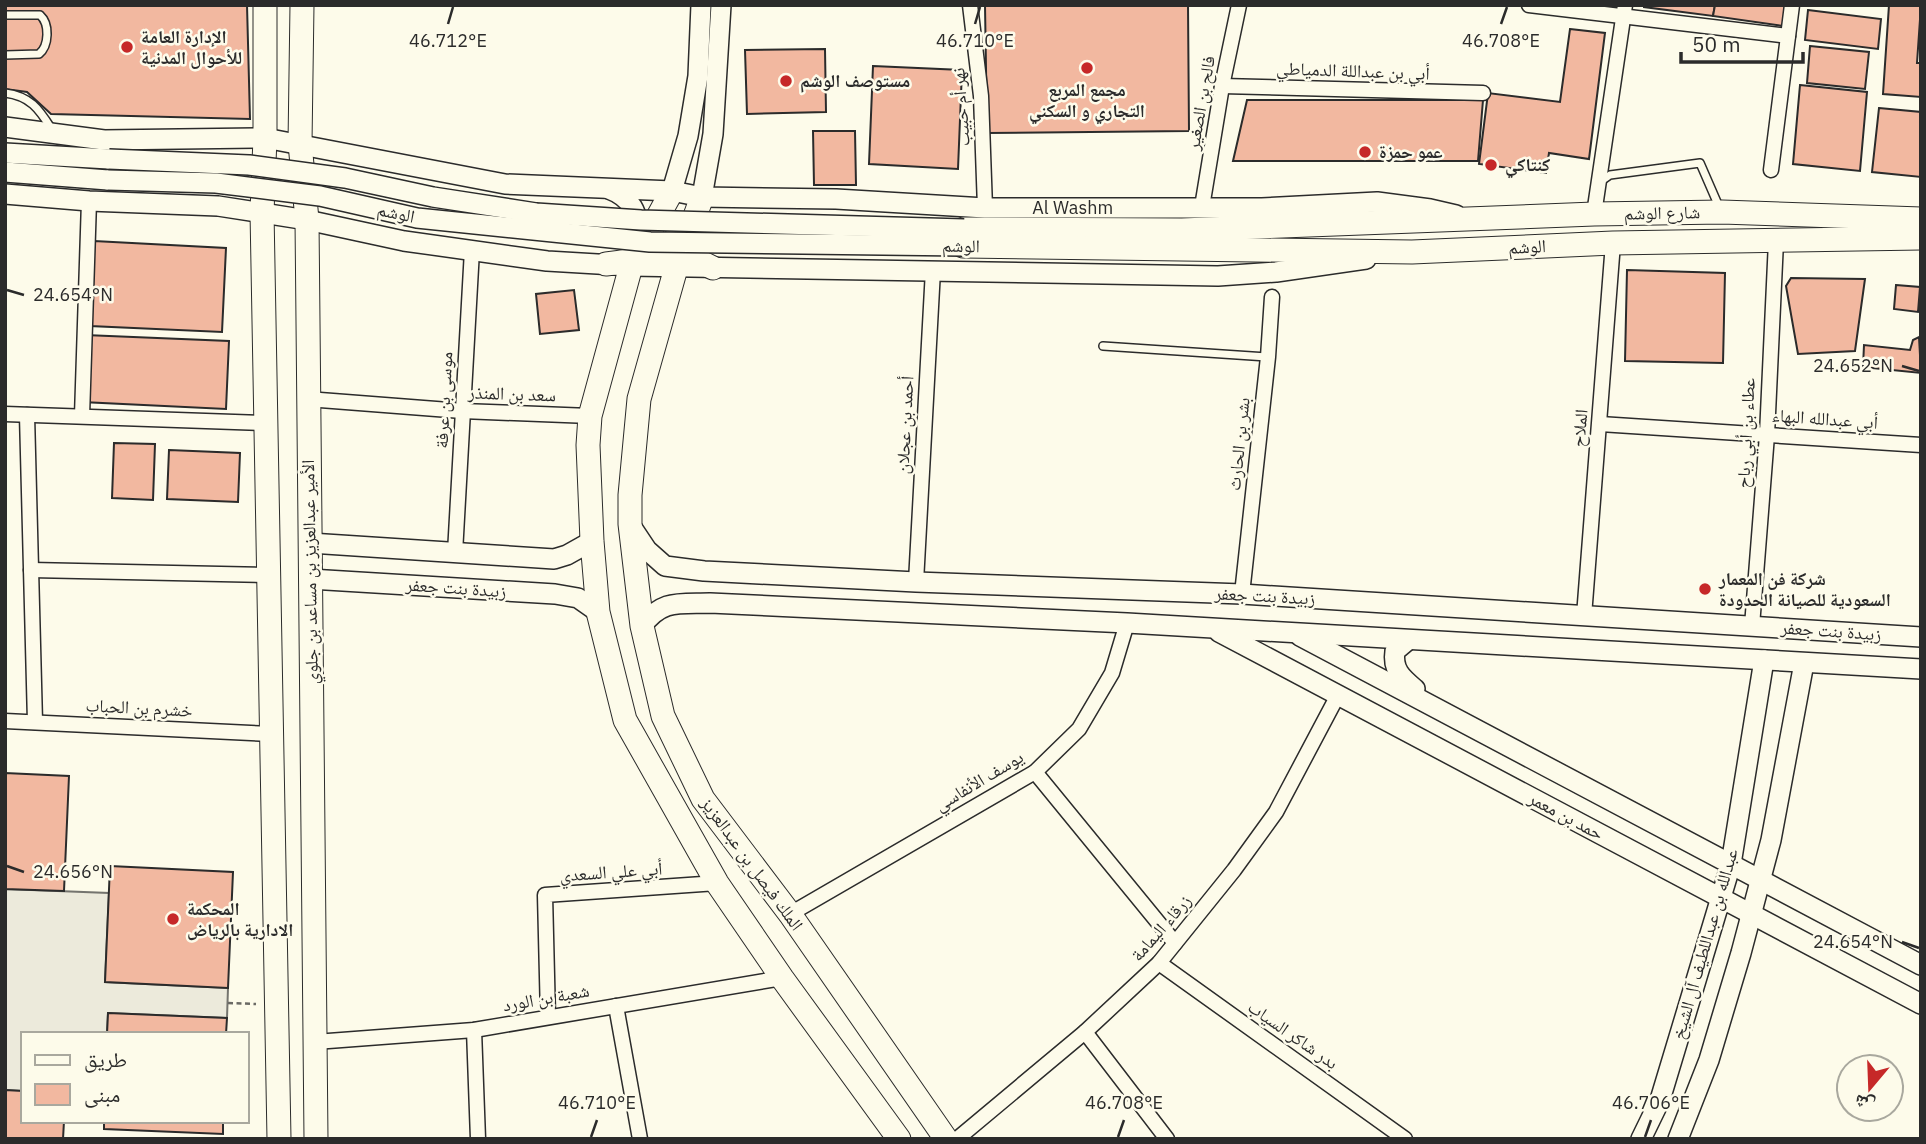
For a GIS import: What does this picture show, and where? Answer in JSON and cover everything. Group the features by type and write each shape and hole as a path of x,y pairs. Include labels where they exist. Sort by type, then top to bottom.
{"main road":[{"path":"265,5 262,212 279,1139"},
{"name":"الأمير عبدالعزيز بن مساعد بن جلوي","path":"302,5 300,143 307,220 316,1139"},
{"path":"672,191 669,214 678,252"},
{"name":"الملك فيصل بن عبدالعزيز","path":"672,191 632,263 590,416 587,445 598,612 625,720 717,883 899,1139"},
{"name":"الملك فيصل بن عبدالعزيز","path":"702,197 678,252 639,399 630,495 630,524 642,626 663,716 703,799 790,914 946,1139"},
{"name":"شارع الوشم","path":"1404,222 1722,212 1921,219"},
{"name":"الوشم","path":"964,237 1404,222"},
{"name":"الوشم","path":"964,237 1412,252 1614,243 1921,238"},
{"path":"606,264 632,263 664,249 678,252 713,268"}],"street":[{"path":"5,130 104,140 265,138 505,184 672,191 688,136 698,76 701,5"},
{"path":"702,197 713,134 721,5"},
{"name":"نهر أم حبيب","path":"970,5 981,96 985,208"},
{"name":"فالح بن الصغير","path":"1202,207 1222,86 1239,5"},
{"path":"1529,5 1624,11 1788,36"},
{"path":"1771,170 1792,5"},
{"path":"1594,214 1624,11"},
{"name":"أبي بن عبداللة الدمياطي","path":"1222,86 1483,93"},
{"name":"الوشم","path":"5,153 249,165 345,177 433,197 536,213 964,237"},
{"name":"الوشم","path":"5,172 108,180 216,183 320,196 416,218 650,242 964,237"},
{"path":"606,264 628,251 638,228 637,214 631,202 621,193 609,188"},
{"name":"Al Washm","path":"672,191 702,197 836,199 985,208 1262,208 1377,202 1430,209 1474,219"},
{"name":"الوشم","path":"5,194 89,201 218,206 307,220 404,241 547,261 606,264"},
{"path":"833,270 811,263 797,245 796,233 798,221 813,203 836,199"},
{"path":"82,416 89,201"},
{"name":"عطاء بن أبي رباح","path":"1752,626 1767,435 1776,241"},
{"name":"الملاح","path":"1584,616 1614,243"},
{"name":"موسى بن عرفة","path":"455,553 472,250"},
{"path":"713,268 1218,276 1276,272 1412,252"},
{"name":"أحمد بن عجلان","path":"916,582 933,270"},
{"name":"بشر بن الحارث","path":"1242,594 1272,297"},
{"name":"سعد بن المنذر","path":"307,399 462,411 590,416"},
{"path":"5,414 265,424"},
{"path":"27,415 35,722"},
{"name":"أبي عبدالله البهاء","path":"1600,424 1921,445"},
{"name":"زبيدة بنت جعفر","path":"630,524 647,550 665,566 704,571 1242,594 1921,637"},
{"name":"زبيدة بنت جعفر","path":"310,543 554,559 592,541"},
{"path":"532,558 548,569 549,577 542,590 533,593"},
{"path":"31,570 268,575"},
{"path":"704,571 696,575 691,587 695,596 710,603"},
{"name":"زبيدة بنت جعفر","path":"310,579 578,598 598,612"},
{"name":"زبيدة بنت جعفر","path":"642,626 652,613 667,604 710,603 1127,623 1921,669"},
{"path":"1417,606 1434,611 1441,618 1442,628 1435,636 1414,640 1395,651 1395,666 1399,676 1434,706"},
{"path":"1499,611 1483,616 1478,624 1478,632 1482,640 1500,645"},
{"name":"يوسف الأنفاسي","path":"790,914 1035,772 1079,729 1112,673 1127,623"},
{"name":"حمد بن معمر","path":"1212,628 1921,1004"},
{"name":"حمد بن معمر","path":"1295,633 1921,965"},
{"name":"عبدالله بن عبداللطيف آل الشيخ","path":"1641,1139 1660,1100 1731,864 1764,660"},
{"name":"عبدالله بن عبداللطيف آل الشيخ","path":"1678,1139 1709,1060 1771,840 1804,663"},
{"name":"زرقاء اليمامة","path":"957,1139 1085,1032 1159,963 1276,812 1338,695"},
{"name":"خشرم بن الحباب","path":"5,721 271,734"},
{"path":"1035,772 1175,943"},
{"name":"أبي علي السعدي","path":"548,1017 544,895 717,883"},
{"name":"بدر شاكر السياب","path":"1159,963 1405,1139"},
{"name":"شعبة بن الورد","path":"315,1042 474,1030 782,978"},
{"path":"616,1006 640,1139"},
{"path":"474,1030 478,1139"},
{"path":"1085,1032 1167,1139"}],"lane":[{"path":"5,15 40,15 46,24 43,51 38,54 5,55"},
{"path":"5,93 15,94 35,104 47,134"},
{"path":"1598,184 1610,175 1700,163 1722,212"},
{"path":"1103,346 1268,357"}],"path":[{"path":"228,1003 277,1006"}],"shaded area":[{"path":"5,889 109,893 105,982 228,988 227,1018 108,1013 107,1032 21,1032 21,1091 5,1090"}],"building":[{"name":"الإدارة العامة للأحوال المدنية","path":"5,5 247,5 250,119 51,114 27,92 5,89"},
{"name":"مجمع المربع التجاري و السكني","path":"985,5 1188,5 1189,131 987,133"},
{"path":"1644,5 1715,5 1713,16"},
{"path":"1715,5 1785,5 1783,26 1713,16"},
{"path":"1889,5 1921,5 1917,63 1921,63 1921,97 1883,94"},
{"path":"1808,10 1881,19 1878,49 1805,40"},
{"path":"1570,29 1605,33 1589,159 1549,153 1546,173 1479,164 1488,93 1560,102"},
{"path":"1810,46 1869,52 1865,89 1807,83"},
{"name":"مستوصف الوشم","path":"825,49 826,112 747,114 745,50"},
{"path":"873,66 962,70 958,169 869,164"},
{"path":"1800,85 1867,92 1860,171 1793,164"},
{"path":"1247,100 1483,100 1478,161 1233,161"},
{"path":"1879,108 1921,112 1921,177 1872,172"},
{"path":"813,131 855,131 856,185 814,185"},
{"path":"94,241 226,248 222,332 90,326"},
{"path":"1627,270 1725,273 1723,363 1625,361"},
{"path":"1791,278 1865,279 1855,351 1798,354 1786,286"},
{"path":"1896,285 1920,287 1918,312 1894,309"},
{"path":"574,290 579,330 540,334 536,294"},
{"path":"85,335 229,341 226,409 82,402"},
{"path":"1919,337 1921,373 1863,367 1864,345 1910,350 1913,340"},
{"path":"114,443 155,444 153,500 112,498"},
{"path":"169,450 240,453 238,502 167,499"},
{"path":"5,773 69,776 64,891 5,889"},
{"path":"110,866 233,872 228,988 105,982"},
{"path":"108,1013 227,1018 226,1032 107,1032"},
{"path":"5,1090 21,1091 21,1123 64,1123 63,1139 5,1139"},
{"path":"104,1123 223,1123 223,1134 104,1129"}],"place":[{"name":"الإدارة العامة للأحوال المدنية","path":"127,47"},
{"name":"مجمع المربع التجاري و السكني","path":"1087,68"},
{"name":"مستوصف الوشم","path":"786,81"},
{"name":"عمو حمزة","path":"1365,152"},
{"name":"كنتاكي","path":"1491,165"},
{"name":"شركة فن المعمار السعودية للصيانة الحدودة","path":"1705,589"},
{"name":"المحكمة الادارية بالرياض","path":"173,919"}]}
